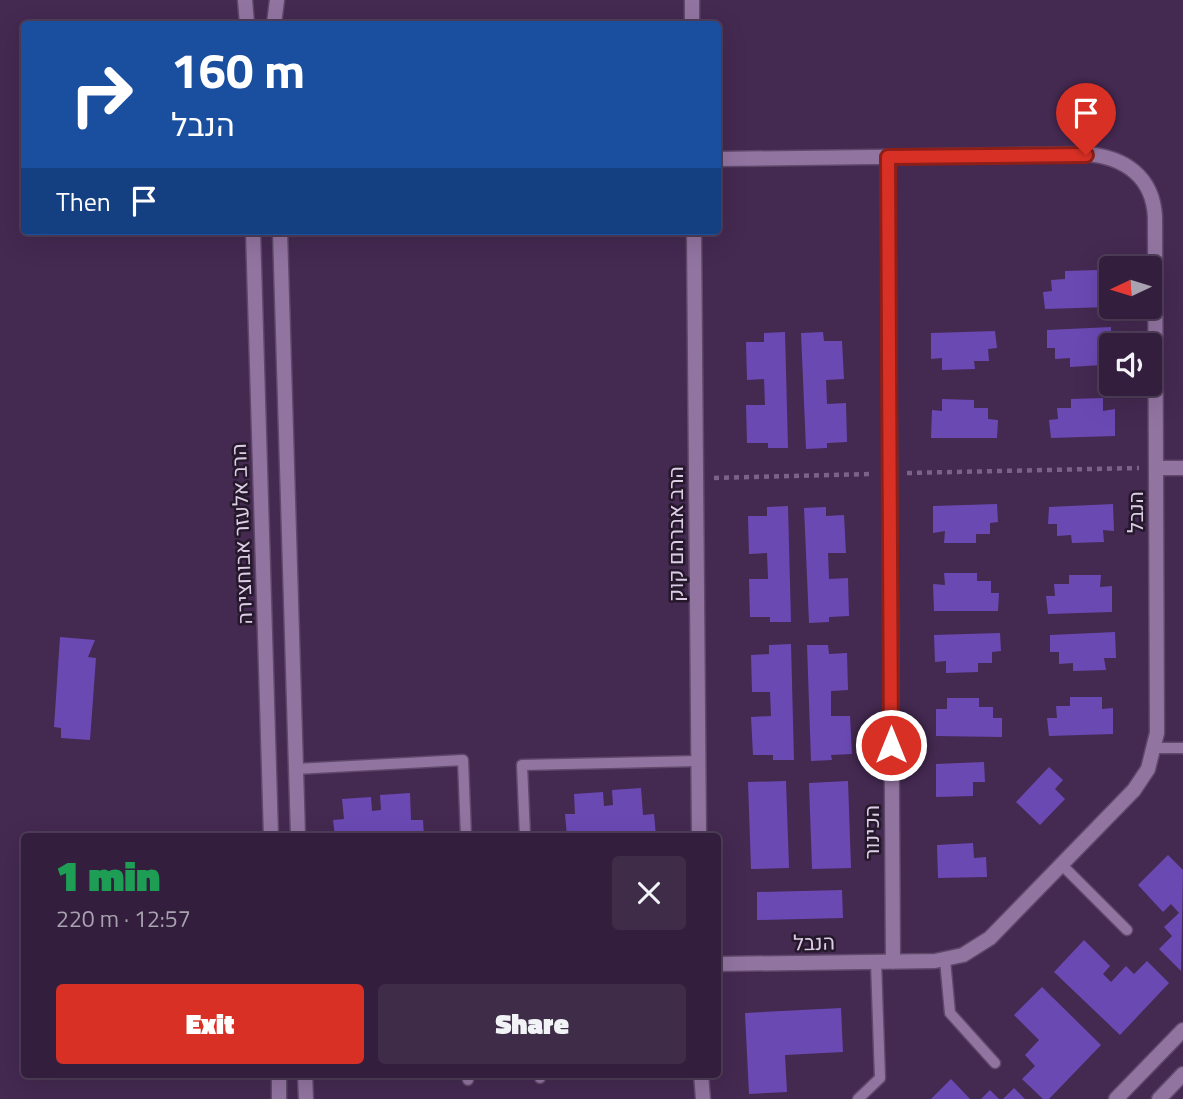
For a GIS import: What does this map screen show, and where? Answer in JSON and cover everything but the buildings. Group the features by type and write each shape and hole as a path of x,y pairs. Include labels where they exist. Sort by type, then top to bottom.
{"street":[{"path":"245,0 247,21"},
{"path":"274,21 276,0"},
{"path":"692,0 692,21"},
{"name":"הנבל","path":"721,159 1097,155 1126,164 1142,177 1154,205 1156,468 1154,748 1139,783 990,938 969,953 946,960 721,964"},
{"name":"הכינור","path":"888,157 893,962"},
{"name":"הרב אלעזר אבוחצירה","path":"253,235 271,833"},
{"path":"280,235 298,833"},
{"name":"הרב אברהם קוק","path":"694,235 699,833"},
{"path":"1156,468 1183,468"},
{"path":"1116,1099 1183,1030"},
{"path":"1159,1099 1183,1074"},
{"path":"279,1078 279,1099"},
{"path":"305,1078 306,1099"},
{"path":"701,1078 703,1099"}],"lane":[{"path":"1154,748 1183,748"},
{"path":"296,769 463,760 466,833"},
{"path":"525,833 522,765 698,761"},
{"path":"1062,864 1128,930"},
{"path":"946,960 950,1013 995,1063"},
{"path":"858,1099 880,1078 876,962"}],"path":[{"path":"696,478 1156,468"}],"route":[{"path":"891,745 888,157 1086,155"}]}
